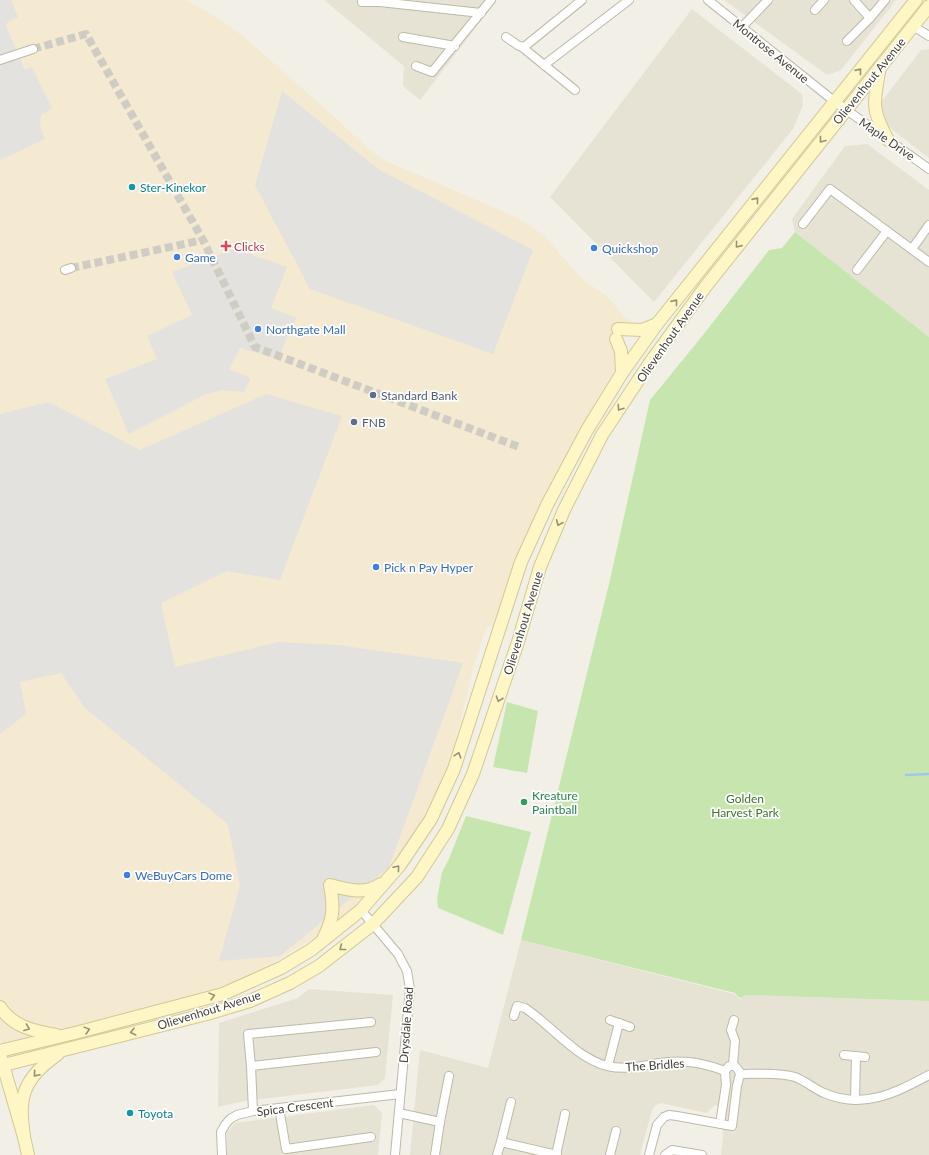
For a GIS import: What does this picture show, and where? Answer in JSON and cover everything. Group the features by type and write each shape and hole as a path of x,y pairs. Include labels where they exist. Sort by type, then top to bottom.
{"street":[{"path":"416,66 432,72 455,46 491,0"},
{"path":"522,47 524,47 582,0"},
{"path":"544,65 629,0"},
{"name":"Montrose Avenue","path":"708,0 846,110"},
{"path":"742,27 768,0"},
{"path":"815,10 824,0"},
{"path":"854,0 870,18"},
{"path":"847,41 870,18 885,0"},
{"name":"Olievenhout Avenue","path":"0,1051 223,994 281,968 311,950 361,910 400,865 430,819 454,769 522,562 551,496 587,430 622,373 657,324 916,0"},
{"path":"362,2 380,2 481,12"},
{"name":"Olievenhout Avenue","path":"1,1062 66,1049 207,1014 250,1001 290,983 319,966 373,924 417,877 448,829 473,774 518,642 540,567 564,510 602,435 649,364 706,286 929,6"},
{"path":"913,26 929,36"},
{"path":"403,37 455,46"},
{"path":"506,37 522,47 575,90"},
{"path":"0,60 33,49"},
{"path":"881,66 874,99 880,126 888,140"},
{"name":"Maple Drive","path":"846,110 929,169"},
{"path":"803,224 830,189 929,262"},
{"path":"912,249 929,225"},
{"path":"857,270 886,231"},
{"path":"622,373 622,354 617,334 642,330 657,324"},
{"path":"322,941 330,925 333,914 333,899 330,885 348,890 363,891 376,887 386,881"},
{"name":"Drysdale Road","path":"361,910 398,954 407,971 410,989 395,1155"},
{"name":"The Bridles","path":"514,1016 517,1002 592,1060 608,1066 640,1068 668,1062 681,1062 694,1063 725,1072"},
{"path":"0,1007 20,1026 62,1036"},
{"path":"610,1020 630,1027"},
{"path":"733,1066 735,1044 731,1030 734,1020"},
{"path":"253,1112 248,1034 371,1022"},
{"name":"The Bridles","path":"608,1066 619,1023"},
{"path":"24,1137 22,1106 29,1082 36,1072 47,1062 66,1049"},
{"path":"250,1066 376,1052"},
{"path":"844,1055 865,1057"},
{"path":"855,1100 856,1056"},
{"path":"1,1062 28,1155"},
{"path":"720,1124 726,1085 725,1072 728,1067 733,1066"},
{"path":"649,1155 656,1125 664,1117 669,1115 732,1126 740,1074 737,1068 733,1066"},
{"path":"740,1074 784,1075 794,1077 825,1094 855,1100 864,1100 889,1095 929,1075"},
{"path":"435,1155 449,1076"},
{"name":"Spica Crescent","path":"222,1155 221,1132 230,1119 237,1115 278,1108 400,1094"},
{"path":"497,1155 511,1102"},
{"path":"278,1108 285,1152 371,1137"},
{"path":"398,1113 440,1122"},
{"path":"501,1142 556,1155 566,1114"},
{"path":"610,1155 616,1131"},
{"path":"665,1155 672,1150 702,1155"}],"shaded area":[{"name":"Northgate Mall","path":"0,0 186,0 192,3 221,20 244,37 370,150 384,160 518,218 539,232 583,280 606,295 625,317 633,323 613,341 617,367 597,398 565,463 552,479 530,527 525,546 497,620 494,624 486,628 474,665 446,780 407,850 362,900 335,925 240,983 6,1045 0,1040"},
{"path":"0,0 11,0 18,17 5,24 25,70 32,67 52,108 41,115 40,127 45,139 0,160"},
{"path":"324,0 497,0 420,100 403,86 404,66"},
{"path":"724,0 896,0 841,70 827,75"},
{"path":"692,9 802,94 803,105 793,129 654,302 550,197"},
{"path":"929,49 929,158 885,124 881,110 882,101 921,50"},
{"path":"282,91 378,169 533,250 493,354 310,289 255,185"},
{"path":"867,144 929,190 929,337 795,232 792,219 845,146"},
{"path":"235,249 287,267 271,308 296,318 278,359 240,348 229,369 251,378 244,392 222,390 206,394 129,434 105,379 157,359 147,336 192,315 172,272"},
{"path":"266,394 342,416 280,580 227,571 161,603 175,667 279,642 337,645 463,663 389,867 280,956 219,961 240,885 228,824 85,708 61,673 20,682 26,714 0,734 0,414 49,402 140,450"},
{"path":"521,940 734,994 741,999 746,995 929,1001 929,1155 721,1155 723,1136 719,1106 715,1105 707,1113 661,1103 656,1105 652,1110 640,1155 410,1155 420,1050 488,1068"},
{"path":"309,989 393,995 385,1078 378,1085 245,1101 218,1107 219,1023 298,998"},
{"path":"374,1105 382,1113 378,1155 227,1155 227,1132 235,1123"}],"green space":[{"name":"Golden Harvest Park","path":"795,232 929,337 929,1001 746,995 742,998 738,997 735,993 521,940 609,584 650,400 769,250 782,248"},
{"path":"507,702 538,711 527,773 493,767"},
{"path":"466,816 531,832 503,935 438,908 437,899 442,872"}],"waterway":[{"path":"906,775 929,774"}],"tunnel":[{"path":"33,49 86,34 203,240 255,347 519,447"},
{"path":"71,268 203,240"}],"place":[{"name":"Ster-Kinekor","path":"132,187"},
{"name":"Clicks","path":"226,246"},
{"name":"Quickshop","path":"594,248"},
{"name":"Game","path":"177,257"},
{"name":"Northgate Mall","path":"258,329"},
{"name":"Standard Bank","path":"373,395"},
{"name":"FNB","path":"354,422"},
{"name":"Pick n Pay Hyper","path":"376,567"},
{"name":"Kreature Paintball","path":"524,802"},
{"name":"WeBuyCars Dome","path":"127,875"},
{"name":"Toyota","path":"130,1113"}]}
